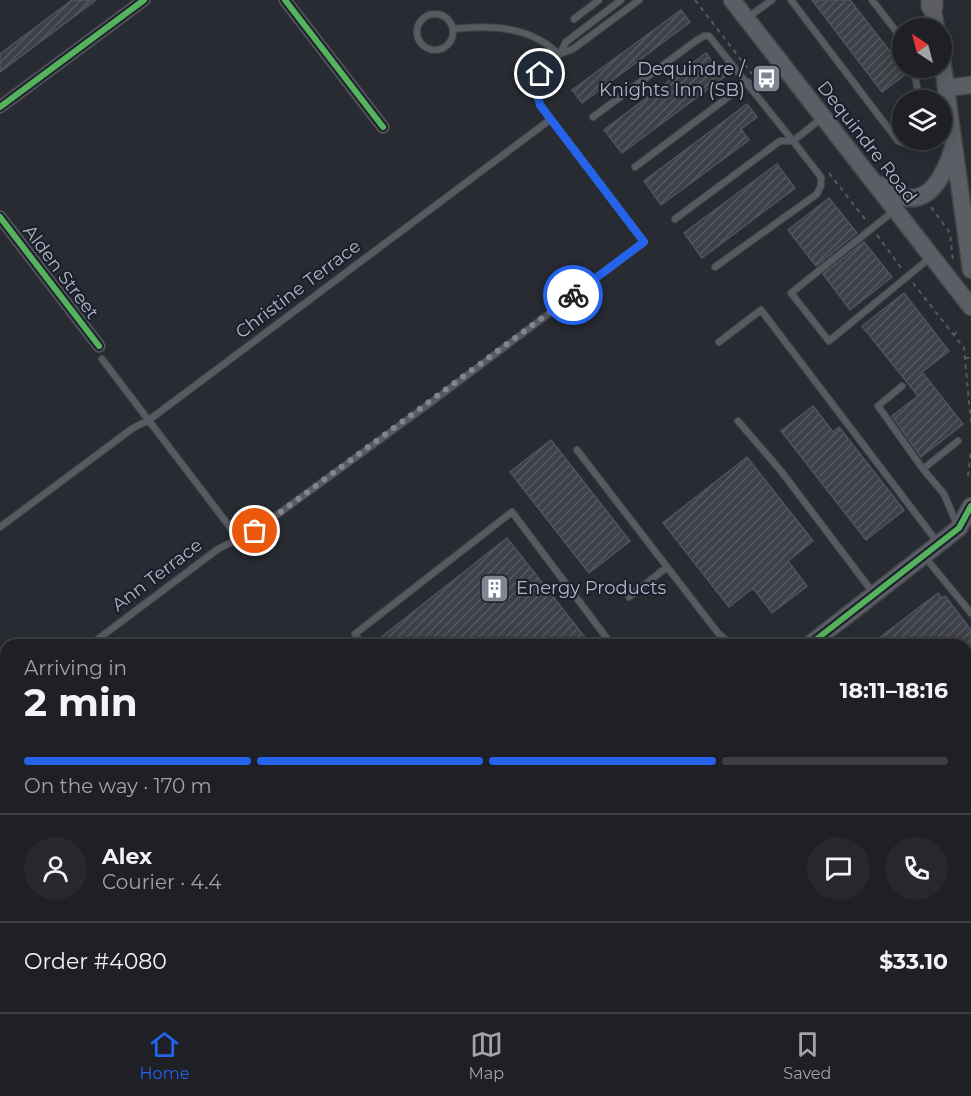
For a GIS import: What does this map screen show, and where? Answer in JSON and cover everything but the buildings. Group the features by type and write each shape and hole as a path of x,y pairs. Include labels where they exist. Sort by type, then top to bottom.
{"main road":[{"name":"Dequindre Road","path":"732,0 971,307"},
{"path":"931,2 934,18"},
{"path":"945,78 971,270"},
{"path":"947,88 971,85"},
{"path":"871,178 899,196 913,198 922,195 940,179 954,144"},
{"path":"817,639 924,555 965,528 971,506"}],"street":[{"path":"0,107 144,0"},
{"path":"285,0 383,127"},
{"name":"Alden Street","path":"0,217 99,346"}],"lane":[{"path":"574,19 599,0"},
{"path":"551,119 540,105 536,88 540,74 559,55 566,42 621,0"},
{"path":"559,55 573,49 639,0"},
{"path":"746,18 772,0"},
{"path":"790,0 892,133"},
{"path":"872,0 892,26"},
{"path":"432,14 448,19 453,29 451,41 441,50 435,51 423,46 417,35 422,19 432,14"},
{"path":"453,29 477,26 518,31 546,42 559,55"},
{"path":"593,117 704,36 709,36 714,40 821,177 818,194 715,267"},
{"path":"635,167 748,82"},
{"path":"675,219 780,141 793,141 823,118"},
{"name":"Christine Terrace","path":"0,527 133,428 149,420 551,119"},
{"name":"Ann Terrace","path":"98,639 218,549 255,531 644,242 551,119"},
{"path":"896,210 791,293 829,340 931,256"},
{"path":"719,342 761,310 939,544"},
{"path":"102,359 238,539"},
{"path":"902,386 878,406 922,469 944,494 965,528"},
{"path":"738,421 781,471 874,594"},
{"path":"922,469 958,441"},
{"path":"577,450 718,633 725,639"},
{"path":"359,639 355,633 512,512 607,639"},
{"path":"924,555 971,613"},
{"path":"629,597 667,567"}],"path":[{"path":"695,0 758,81"},
{"path":"829,173 964,348 971,423"},
{"path":"926,200 950,233 953,261"},
{"path":"953,334 960,330"},
{"path":"965,358 971,358"},
{"path":"968,476 971,448"}],"cycle path":[{"path":"0,107 144,0"},
{"path":"285,0 383,127"},
{"path":"0,217 99,346"},
{"path":"817,639 959,528 971,506"}],"way so far":[{"path":"255,531 573,295"}],"place":[{"name":"Dequindre / Knights Inn (SB)","path":"766,79"},
{"name":"Energy Products","path":"495,588"}],"route":[{"path":"540,74 536,88 540,105 644,242 573,295"}]}
